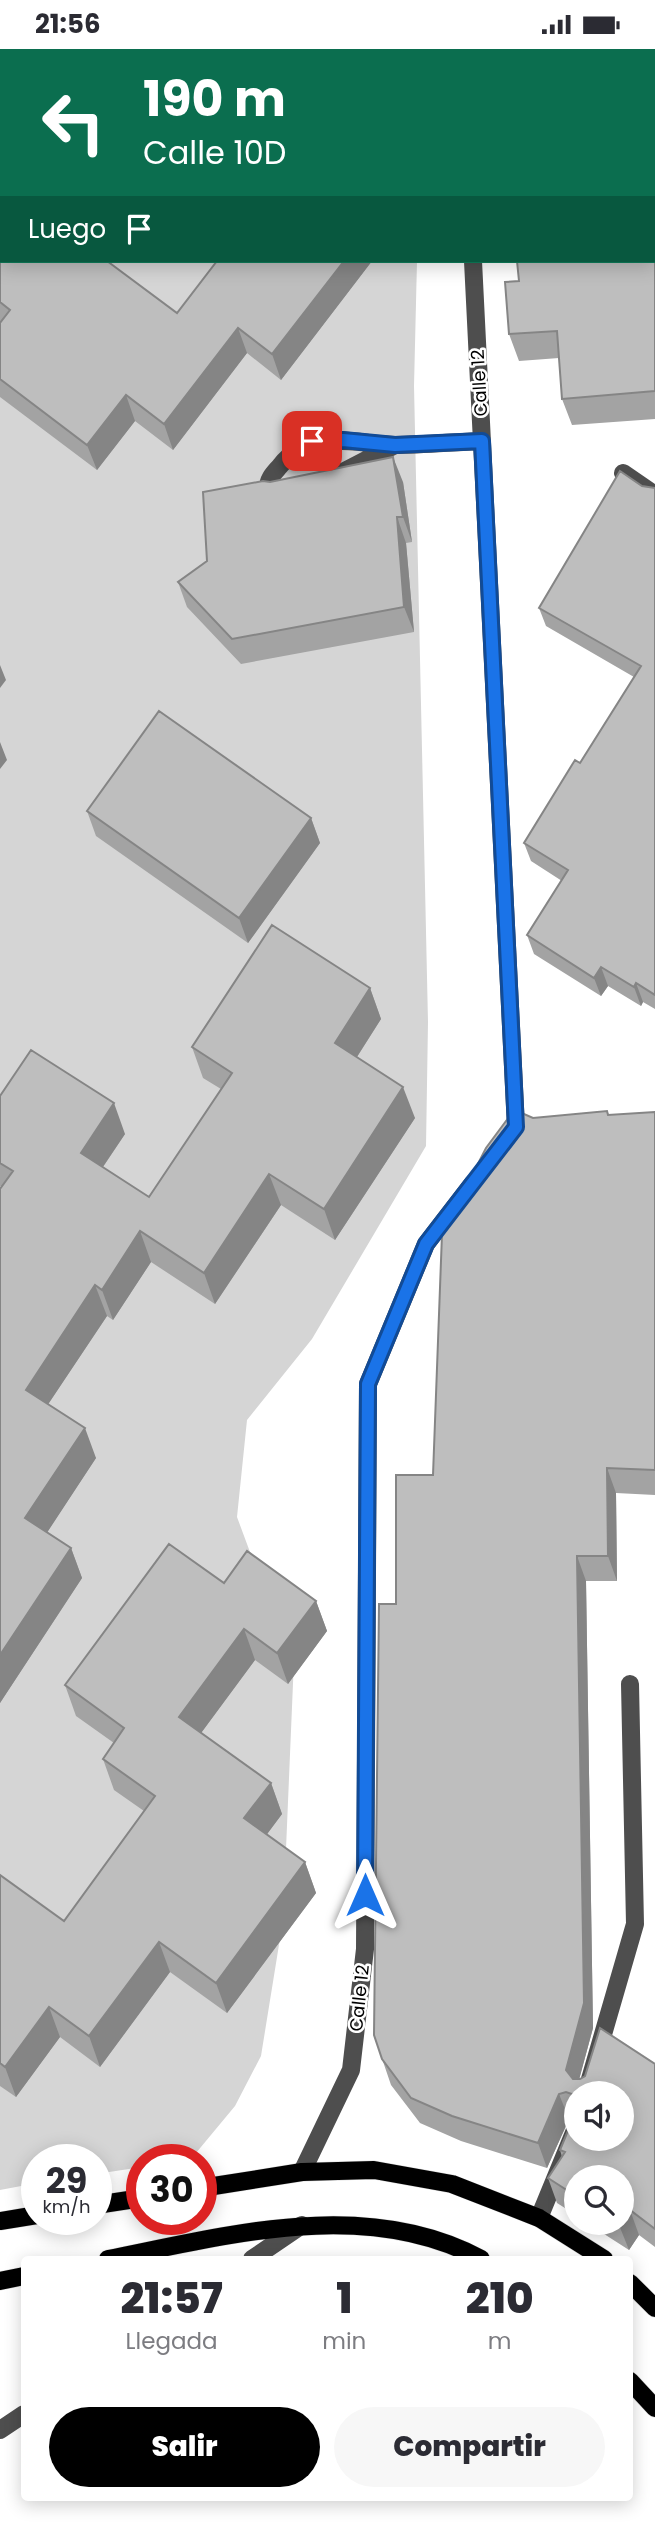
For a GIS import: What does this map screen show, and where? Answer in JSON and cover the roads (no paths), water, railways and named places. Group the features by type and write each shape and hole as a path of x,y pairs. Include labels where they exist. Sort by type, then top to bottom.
{"main road":[{"path":"217,2185 302,2172 374,2170 452,2184 539,2218 599,2256"},
{"path":"0,2221 21,2218"},
{"path":"123,2256 302,2225 378,2227 431,2239 475,2256"},
{"path":"0,2281 21,2277"},
{"path":"633,2286 655,2308"},
{"path":"633,2384 655,2408"}],"street":[{"name":"Calle 12","path":"473,263 523,1127 500,1148"},
{"path":"295,492 277,496 268,488 268,481 288,456 312,441 343,440 395,445 482,441"},
{"path":"326,480 395,445"},
{"path":"623,473 655,495"},
{"name":"Calle 12","path":"302,2172 351,2070 365,1949 368,1384 426,1244 483,1169"},
{"path":"589,2081 635,1924 630,1684"},
{"path":"539,2218 567,2151"},
{"path":"256,2256 302,2225"},
{"path":"0,2430 21,2416"}]}
